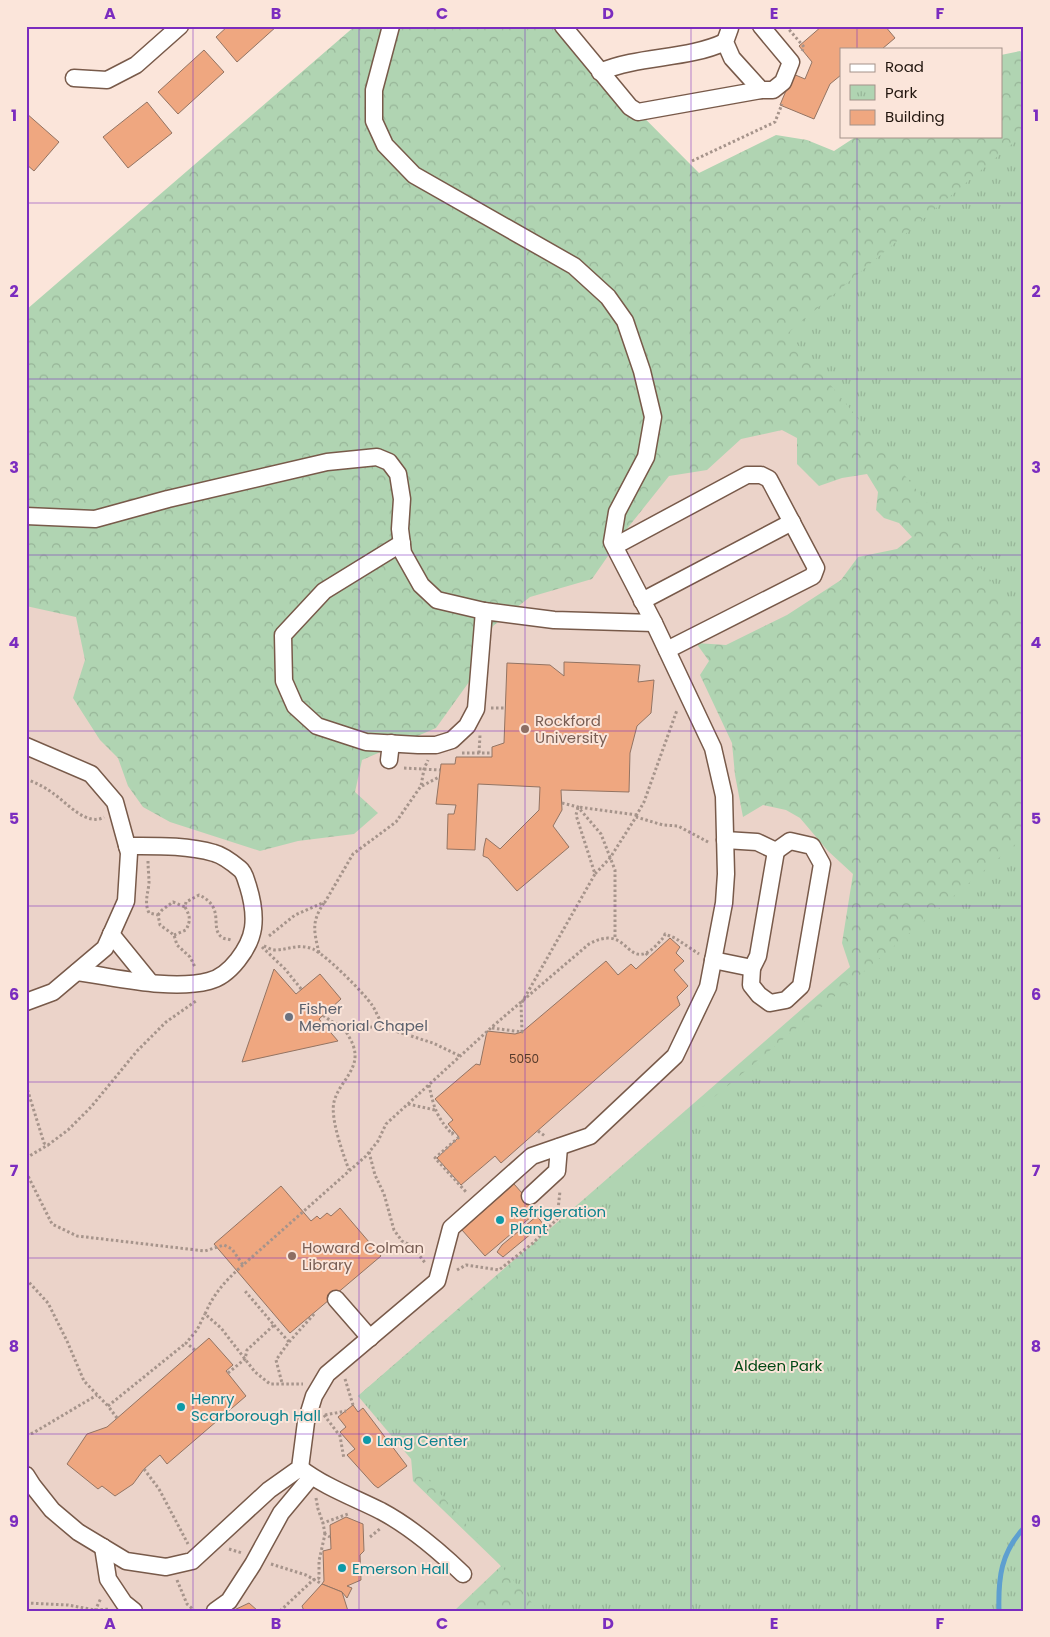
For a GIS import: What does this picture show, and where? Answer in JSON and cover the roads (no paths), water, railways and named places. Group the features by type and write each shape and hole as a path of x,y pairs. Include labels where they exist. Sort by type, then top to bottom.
{"street":[{"path":"74,78 107,80 136,65 180,26"},
{"path":"215,1611 229,1601 254,1564 281,1513 311,1476 306,1422 318,1390 327,1374 437,1281 451,1228 532,1156 590,1136 675,1056 708,987 724,903 726,874 724,796 713,748 654,623 612,542 617,512 646,457 652,417 642,371 625,321 608,296 574,266 414,175 385,145 374,121 374,90 391,26"},
{"path":"563,26 630,107 638,112 760,90 773,90 783,82 791,62 761,26"},
{"path":"600,72 626,63 710,49 730,31"},
{"path":"730,31 732,58 760,90"},
{"path":"26,516 95,519 168,499 326,462 377,457 389,462 398,474 402,499 400,529 403,552 421,585 437,600 484,611 554,620 654,623"},
{"path":"615,546 747,476 761,475 769,479 816,568 813,576 667,650"},
{"path":"642,600 792,522"},
{"path":"402,543 324,591 282,635 284,681 294,706 317,726 366,742 436,745 452,740 466,726 476,709 484,611"},
{"path":"391,744 397,764"},
{"path":"26,746 91,774 115,802 129,853 126,901 105,948 53,992 26,1002"},
{"path":"725,840 757,842 776,850"},
{"path":"790,841 812,846 822,864 801,986 786,1000 770,1003 751,986 752,968 758,956 776,850 790,841"},
{"path":"76,972 150,982 190,985 211,981 226,973 242,956 253,928 252,897 242,870 216,853 180,847 127,846"},
{"path":"111,934 150,982"},
{"path":"714,957 752,968"},
{"path":"530,1196 557,1171 559,1147"},
{"path":"336,1299 370,1338"},
{"path":"26,1475 52,1510 68,1524 103,1547 126,1561 166,1566 192,1562 269,1490 311,1476 395,1520 435,1547 463,1574"},
{"path":"103,1547 108,1579 129,1607"}],"waterway":[{"path":"999,1611 999,1587 1002,1566 1010,1546 1024,1528"}],"place":[{"name":"Rockford University","path":"525,729"},
{"name":"Fisher Memorial Chapel","path":"289,1017"},
{"name":"Refrigeration Plant","path":"500,1220"},
{"name":"Howard Colman Library","path":"292,1256"},
{"name":"Henry Scarborough Hall","path":"181,1407"},
{"name":"Lang Center","path":"367,1440"},
{"name":"Emerson Hall","path":"342,1568"}],"park label":[{"name":"Aldeen Park","path":"778,1365"}]}
